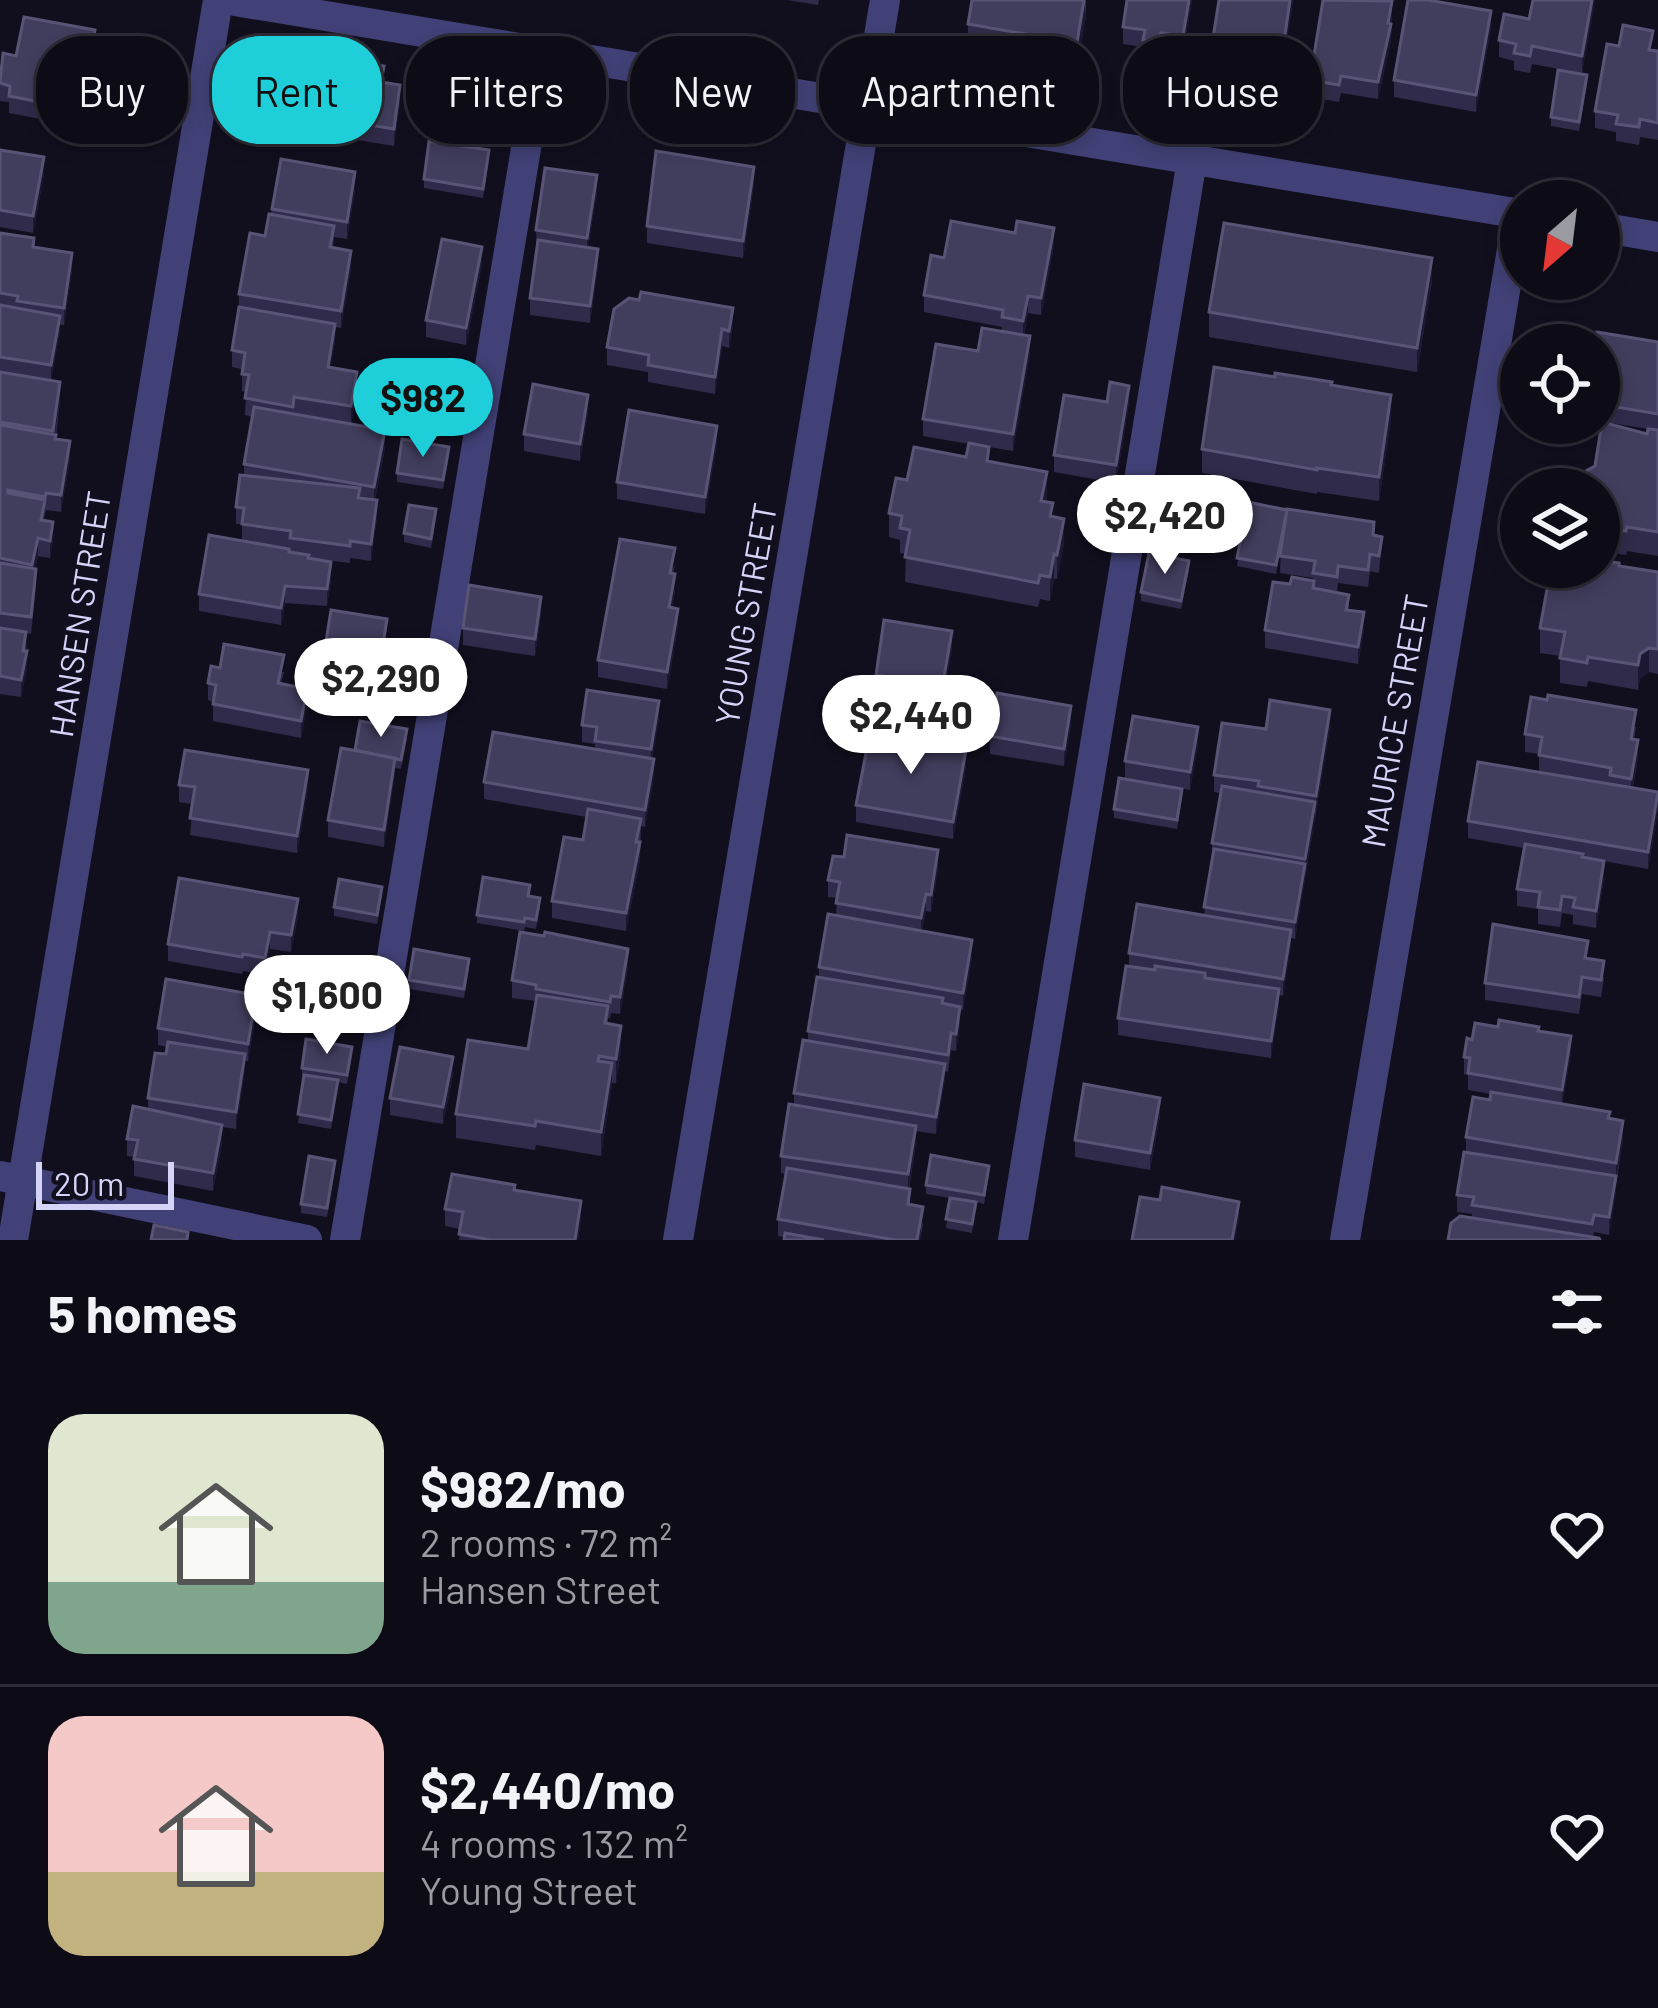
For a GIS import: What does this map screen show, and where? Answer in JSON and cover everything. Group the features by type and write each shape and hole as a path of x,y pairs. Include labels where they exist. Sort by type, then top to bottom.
{"street":[{"name":"HANSEN STREET","path":"13,1240 12,1178 218,0"},
{"path":"229,0 446,36"},
{"name":"YOUNG STREET","path":"879,36 885,0"},
{"path":"606,63 819,98"},
{"path":"345,1240 527,144"},
{"name":"YOUNG STREET","path":"678,1240 862,144"},
{"path":"1096,144 1500,211"},
{"path":"1013,1240 1192,160"},
{"path":"1620,231 1658,237"},
{"name":"MAURICE STREET","path":"1345,1240 1504,300"},
{"path":"12,1178 307,1240"}],"building":[{"path":"972,0 1084,0 1078,36 1037,36 968,24"},
{"path":"1127,0 1189,0 1183,36 1144,36 1145,30 1123,27"},
{"path":"1219,0 1290,0 1285,36 1213,36"},
{"path":"1323,0 1392,1 1378,82 1341,76 1339,85 1322,82 1322,36 1317,36"},
{"path":"1408,0 1491,11 1476,95 1394,80"},
{"path":"1533,0 1592,0 1582,56 1532,46 1530,56 1514,53 1516,44 1499,40 1504,14 1529,19"},
{"path":"24,17 95,30 94,36 36,36 36,101 9,96 10,86 0,83 3,53 16,56"},
{"path":"1623,25 1653,31 1649,50 1658,51 1658,123 1640,119 1639,127 1616,124 1618,115 1595,111 1607,44 1619,46"},
{"path":"1558,70 1587,75 1579,122 1551,117"},
{"path":"382,82 400,85 394,129 382,127"},
{"path":"429,144 489,150 483,189 424,179"},
{"path":"0,150 44,157 33,216 0,210"},
{"path":"656,151 754,167 743,241 647,226"},
{"path":"281,159 355,172 347,222 272,209"},
{"path":"545,168 597,175 587,238 536,230"},
{"path":"269,214 334,226 330,247 351,251 341,311 239,294 250,233 265,236"},
{"path":"951,221 1015,233 1017,221 1054,228 1041,298 1028,296 1023,321 1002,317 1003,310 924,295 931,255 944,258"},
{"path":"1224,223 1432,258 1417,348 1209,312"},
{"path":"0,233 34,238 33,247 72,253 64,308 17,301 18,296 0,293"},
{"path":"442,239 482,247 466,328 426,320"},
{"path":"538,240 598,249 590,306 530,298"},
{"path":"641,292 733,308 729,331 722,329 715,377 648,365 649,355 607,347 614,309 629,298 639,300"},
{"path":"0,305 60,316 51,365 0,357"},
{"path":"239,307 335,324 328,367 357,372 351,406 294,397 293,407 245,398 249,375 242,374 245,353 232,350"},
{"path":"982,328 1030,336 1013,434 923,419 936,344 978,351"},
{"path":"1620,336 1658,342 1658,414 1620,408"},
{"path":"1214,367 1332,382 1391,395 1379,477 1202,449"},
{"path":"0,372 60,382 53,431 0,422"},
{"path":"1110,382 1129,386 1116,465 1054,455 1064,395 1107,402"},
{"path":"533,384 588,395 580,444 524,434"},
{"path":"254,407 385,430 374,487 244,464"},
{"path":"629,410 717,426 705,497 617,482"},
{"path":"0,425 70,441 61,495 8,490 45,500 41,520 53,522 50,541 38,538 32,565 0,558"},
{"path":"1620,427 1647,434 1648,429 1658,430 1658,532 1620,530 1620,468 1591,468 1598,444 1620,444"},
{"path":"402,439 449,447 443,480 397,473"},
{"path":"969,443 989,447 987,461 1047,472 1041,501 1053,503 1050,516 1064,519 1050,577 1040,575 1038,583 905,557 910,530 900,528 902,516 889,513 896,478 907,480 914,447 966,457"},
{"path":"240,475 360,488 358,498 377,500 371,544 290,538 291,531 242,524 244,508 236,507"},
{"path":"1193,500 1238,508 1233,540 1188,533"},
{"path":"1248,502 1287,510 1276,565 1237,558"},
{"path":"409,505 436,509 431,539 404,533"},
{"path":"1287,509 1374,522 1373,535 1382,537 1379,556 1370,554 1368,570 1338,566 1337,577 1313,573 1315,561 1280,556"},
{"path":"209,535 289,549 331,562 327,589 285,586 281,608 199,594"},
{"path":"620,539 675,548 669,607 678,609 667,672 598,660"},
{"path":"1149,553 1189,561 1181,601 1141,592"},
{"path":"0,563 36,569 31,617 0,613"},
{"path":"1620,566 1658,572 1658,649 1640,654 1638,665 1560,658 1565,632 1540,628 1547,588 1620,588"},
{"path":"1292,577 1314,581 1313,588 1349,595 1346,610 1364,612 1358,647 1265,630 1273,582 1290,584"},
{"path":"469,585 541,597 535,639 463,628"},
{"path":"331,610 387,619 381,657 325,648"},
{"path":"884,620 952,631 939,706 880,696 883,676 876,675"},
{"path":"0,628 26,632 21,680 0,676"},
{"path":"224,644 284,655 278,683 307,689 301,721 213,704 216,685 208,683 211,666 220,668"},
{"path":"587,690 659,701 651,749 595,741 597,727 582,725"},
{"path":"997,693 1071,706 1064,749 990,736"},
{"path":"1548,695 1636,710 1631,739 1638,740 1631,779 1610,775 1611,768 1539,755 1542,737 1525,734 1531,697 1547,700"},
{"path":"1270,700 1330,710 1316,796 1214,775 1222,723 1266,729"},
{"path":"1133,716 1198,727 1190,772 1125,761"},
{"path":"360,721 407,729 401,760 355,750"},
{"path":"493,732 654,759 645,810 484,782"},
{"path":"870,732 966,750 953,822 856,805"},
{"path":"341,748 395,758 384,830 328,820"},
{"path":"185,750 308,770 297,836 190,818 195,787 179,785"},
{"path":"1478,762 1658,792 1648,852 1468,821"},
{"path":"1119,778 1182,789 1177,820 1114,809"},
{"path":"1222,786 1315,802 1305,859 1212,843"},
{"path":"588,809 641,819 626,913 552,901 564,837 583,840"},
{"path":"847,835 938,850 931,895 926,894 921,918 836,903 840,882 828,880 833,856 844,857"},
{"path":"1525,844 1604,861 1596,911 1573,907 1575,898 1562,896 1560,910 1538,907 1540,892 1517,889"},
{"path":"1214,849 1305,864 1295,922 1204,907"},
{"path":"483,877 530,885 528,896 540,898 536,920 477,915"},
{"path":"179,878 298,899 291,935 270,932 265,958 168,944"},
{"path":"339,879 382,887 377,915 334,907"},
{"path":"1137,904 1291,930 1283,979 1129,953"},
{"path":"828,914 972,940 963,993 819,967"},
{"path":"1493,924 1588,941 1585,958 1604,961 1601,980 1582,977 1579,997 1485,983"},
{"path":"520,932 544,936 545,932 628,949 620,997 611,996 610,1002 512,980"},
{"path":"414,949 469,959 464,989 409,980"},
{"path":"1126,966 1205,973 1205,978 1279,989 1271,1041 1118,1018"},
{"path":"817,977 943,998 942,1003 960,1007 948,1055 808,1031"},
{"path":"166,979 256,995 248,1044 158,1028"},
{"path":"537,995 608,1006 605,1023 621,1026 616,1059 599,1056 598,1061 612,1063 601,1132 456,1114 468,1040 528,1049"},
{"path":"1499,1020 1571,1036 1562,1090 1468,1073 1470,1058 1464,1057 1475,1023 1498,1027"},
{"path":"306,1039 352,1047 347,1075 302,1068"},
{"path":"803,1040 945,1064 936,1117 794,1093"},
{"path":"168,1042 245,1054 236,1112 148,1098 155,1053 166,1054"},
{"path":"400,1047 453,1057 443,1107 390,1098"},
{"path":"304,1075 338,1080 331,1120 298,1114"},
{"path":"1084,1084 1160,1098 1150,1153 1075,1140"},
{"path":"1491,1092 1610,1112 1608,1118 1623,1121 1616,1163 1466,1137 1473,1097 1490,1100"},
{"path":"789,1104 916,1126 908,1174 781,1156"},
{"path":"133,1106 222,1125 213,1173 134,1159 138,1140 127,1139"},
{"path":"1464,1152 1616,1176 1609,1217 1594,1215 1592,1224 1472,1205 1474,1197 1457,1195"},
{"path":"931,1155 989,1166 984,1195 926,1185"},
{"path":"309,1156 335,1161 327,1208 301,1204"},
{"path":"787,1168 910,1189 908,1204 923,1207 917,1240 778,1219"},
{"path":"452,1174 581,1201 575,1240 491,1240 459,1234 463,1212 445,1209"},
{"path":"1162,1187 1239,1202 1232,1240 1132,1240 1140,1197 1160,1200"},
{"path":"950,1198 976,1202 972,1224 946,1219"},
{"path":"1460,1216 1600,1240 1448,1240 1451,1223"},
{"path":"154,1225 188,1232 187,1240 151,1240"},
{"path":"785,1233 824,1240 784,1240"}]}
